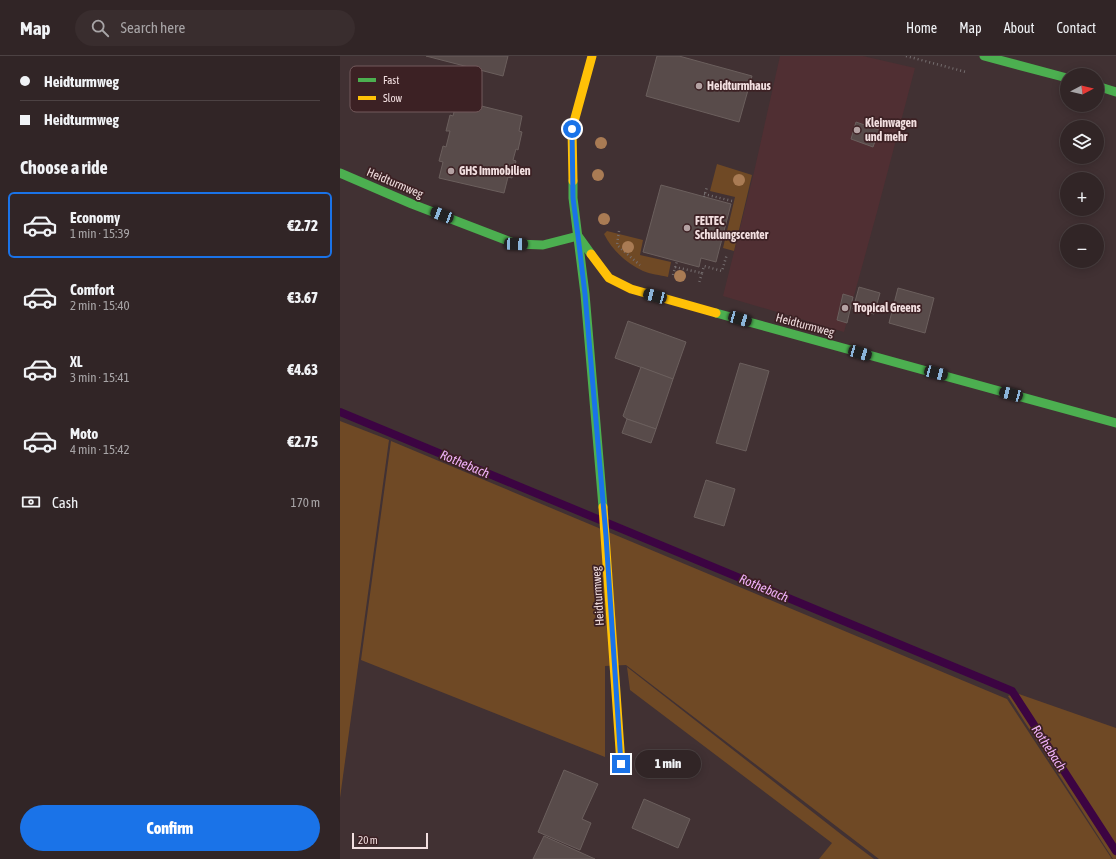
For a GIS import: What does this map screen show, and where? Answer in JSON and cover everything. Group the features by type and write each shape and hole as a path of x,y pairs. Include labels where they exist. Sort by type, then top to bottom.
{"street":[{"name":"Heidturmweg","path":"592,56 572,129 573,198 585,294 606,536 621,764"},
{"path":"984,56 1060,76"},
{"path":"1104,88 1116,92"},
{"name":"Heidturmweg","path":"340,173 412,204 516,244 543,245 578,236"},
{"name":"Heidturmweg","path":"578,236 609,278 631,290 1116,423"}],"path":[{"path":"706,187 704,195 732,200"},
{"path":"619,232 617,245 644,267"},
{"path":"700,281 704,266 722,271 727,254"},
{"path":"666,273 673,275 677,261"},
{"path":"676,267 702,273"}],"shaded area":[{"path":"780,56 863,56 915,68 844,332 723,296 754,172"},
{"path":"717,164 752,175 734,251 723,248 735,197 710,191"},
{"path":"607,231 643,240 640,255 671,262 668,277 643,271 625,260 615,251 607,240 604,234"},
{"path":"340,421 389,440 340,798"},
{"path":"391,441 1007,699 1112,859 879,859 626,665 605,666 605,757 361,660"},
{"path":"627,667 874,859 819,859 832,843 630,690"},
{"path":"1016,693 1116,728 1116,859 1113,859 1008,696"}],"building":[{"path":"426,56 508,56 503,76 482,71 482,66 464,66"},
{"name":"Heidturmhaus","path":"657,56 679,56 752,76 739,122 646,96"},
{"path":"482,106 522,116 519,131 522,132 518,150 516,149 513,160 516,161 512,178 508,177 504,193 439,178 443,162 439,161 443,146 446,147 450,131 446,131 450,115 453,116 454,112 482,112"},
{"path":"856,122 879,130 873,147 851,139"},
{"name":"FELTEC Schulungscenter","path":"661,185 731,204 716,262 701,258 699,267 643,252"},
{"path":"859,287 880,293 874,314 853,309"},
{"path":"898,288 934,298 925,333 889,323"},
{"name":"Tropical Greens","path":"843,294 853,297 847,323 837,320"},
{"path":"628,321 686,342 673,379 615,358"},
{"path":"740,363 769,371 746,451 716,443"},
{"path":"641,367 673,379 656,429 627,419 623,416"},
{"path":"627,419 656,429 651,443 622,433"},
{"path":"706,480 735,489 724,526 694,517"},
{"path":"564,770 598,784 582,819 591,823 580,850 538,832"},
{"path":"644,799 690,819 678,848 632,828"},
{"path":"544,836 595,859 533,859"}],"waterway":[{"name":"Rothebach","path":"340,412 1012,691 1116,851"}],"traffic: fast":[{"path":"984,56 1060,76"},
{"path":"1104,88 1116,92"},
{"path":"340,173 412,204 516,244 543,245 578,236 591,254"},
{"path":"573,181 573,198 585,294 603,507"},
{"path":"716,313 1116,423"}],"traffic: slow":[{"path":"573,181 572,129 592,56"},
{"path":"591,254 609,278 631,289 716,313"},
{"path":"603,507 621,764"}],"place":[{"name":"Heidturmhaus","path":"699,86"},
{"name":"Kleinwagen und mehr","path":"857,130"},
{"name":"GHS Immobilien","path":"451,171"},
{"name":"FELTEC Schulungscenter","path":"687,228"},
{"name":"Tropical Greens","path":"845,308"}],"route":[{"path":"572,129 573,198 585,294 606,536 621,764"}]}
